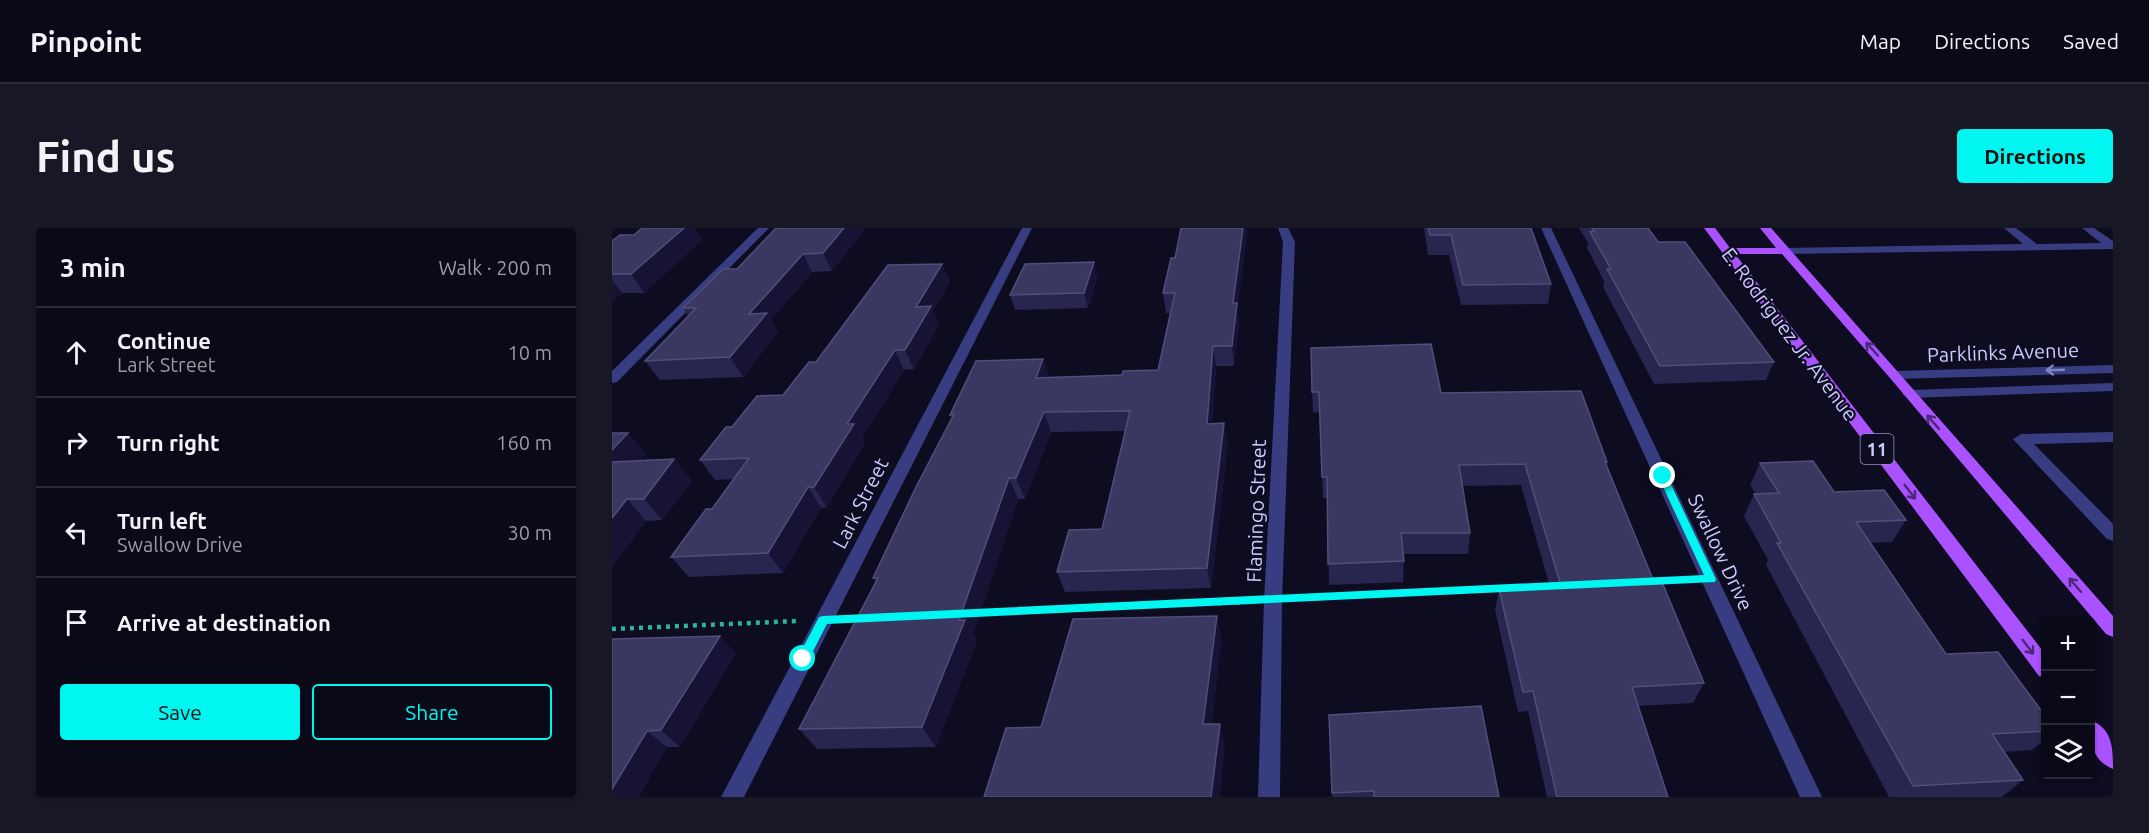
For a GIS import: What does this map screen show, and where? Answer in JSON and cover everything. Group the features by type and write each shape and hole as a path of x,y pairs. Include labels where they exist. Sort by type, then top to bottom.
{"main road":[{"name":"E. Rodriguez Jr. Avenue","path":"1709,228 2041,663"},
{"path":"1764,228 1895,375 2113,630"},
{"path":"1727,251 1784,251"},
{"path":"2095,734 2113,759"}],"street":[{"path":"614,375 764,228"},
{"name":"Lark Street","path":"732,797 1027,228"},
{"name":"Flamingo Street","path":"1269,797 1273,601 1289,242 1283,228"},
{"name":"Swallow Drive","path":"1546,228 1811,797"},
{"path":"2009,228 2034,247"},
{"path":"2087,228 2113,246"},
{"path":"1784,251 2113,246"},
{"name":"Parklinks Avenue","path":"1895,375 2113,369"},
{"name":"Parklinks Avenue","path":"1909,394 2113,387"},
{"path":"2113,436 2021,439 2113,535"}],"path":[{"path":"1640,582 1711,579"},
{"path":"965,614 1510,589"},
{"path":"612,628 823,620"}],"building":[{"path":"642,228 684,228 631,274 612,274 612,241 620,235 634,235"},
{"path":"776,228 844,228 823,253 803,254 749,314 767,313 730,357 645,361 696,308 683,308 723,269 737,269"},
{"path":"1181,228 1243,228 1233,303 1237,303 1232,346 1213,346 1207,424 1224,423 1207,568 1057,572 1069,530 1102,529 1130,411 1044,412 1016,478 1009,478 959,620 965,620 922,727 799,729 878,578 873,578 954,414 950,415 976,361 1043,359 1036,378 1122,375 1123,371 1158,370 1175,293 1163,293 1171,258 1175,258"},
{"path":"1428,228 1531,228 1551,284 1463,285 1451,235 1430,235"},
{"path":"1592,228 1648,228 1658,242 1685,242 1774,362 1660,366 1607,269 1611,269 1590,232 1594,231"},
{"path":"1094,262 1084,293 1010,295 1025,264"},
{"path":"942,264 916,307 931,306 905,350 895,350 847,424 854,424 814,487 808,487 768,553 671,557 706,509 712,509 749,458 700,460 726,427 732,427 757,396 783,395 809,362 816,362 888,265"},
{"path":"1431,344 1441,393 1581,391 1607,462 1605,462 1654,582 1662,582 1704,683 1632,687 1668,797 1557,797 1533,691 1523,692 1499,589 1561,586 1525,464 1459,465 1470,533 1401,533 1404,561 1328,564 1327,477 1322,477 1319,392 1312,392 1311,348"},
{"path":"612,433 628,433 612,450"},
{"path":"674,459 644,499 627,499 612,518 612,462"},
{"path":"1813,461 1834,492 1884,490 1906,520 1856,522 1946,654 1998,652 2041,710 2041,731 1992,734 2023,780 1913,786 1777,543 1781,543 1754,494 1779,493 1760,463"},
{"path":"1217,616 1203,724 1220,724 1211,797 984,797 1006,728 1041,727 1073,619"},
{"path":"720,636 661,730 647,731 612,789 612,639"},
{"path":"1481,706 1499,797 1374,797 1374,791 1332,793 1329,715"}],"route":[{"path":"803,659 823,620 1711,579 1663,476"}]}
